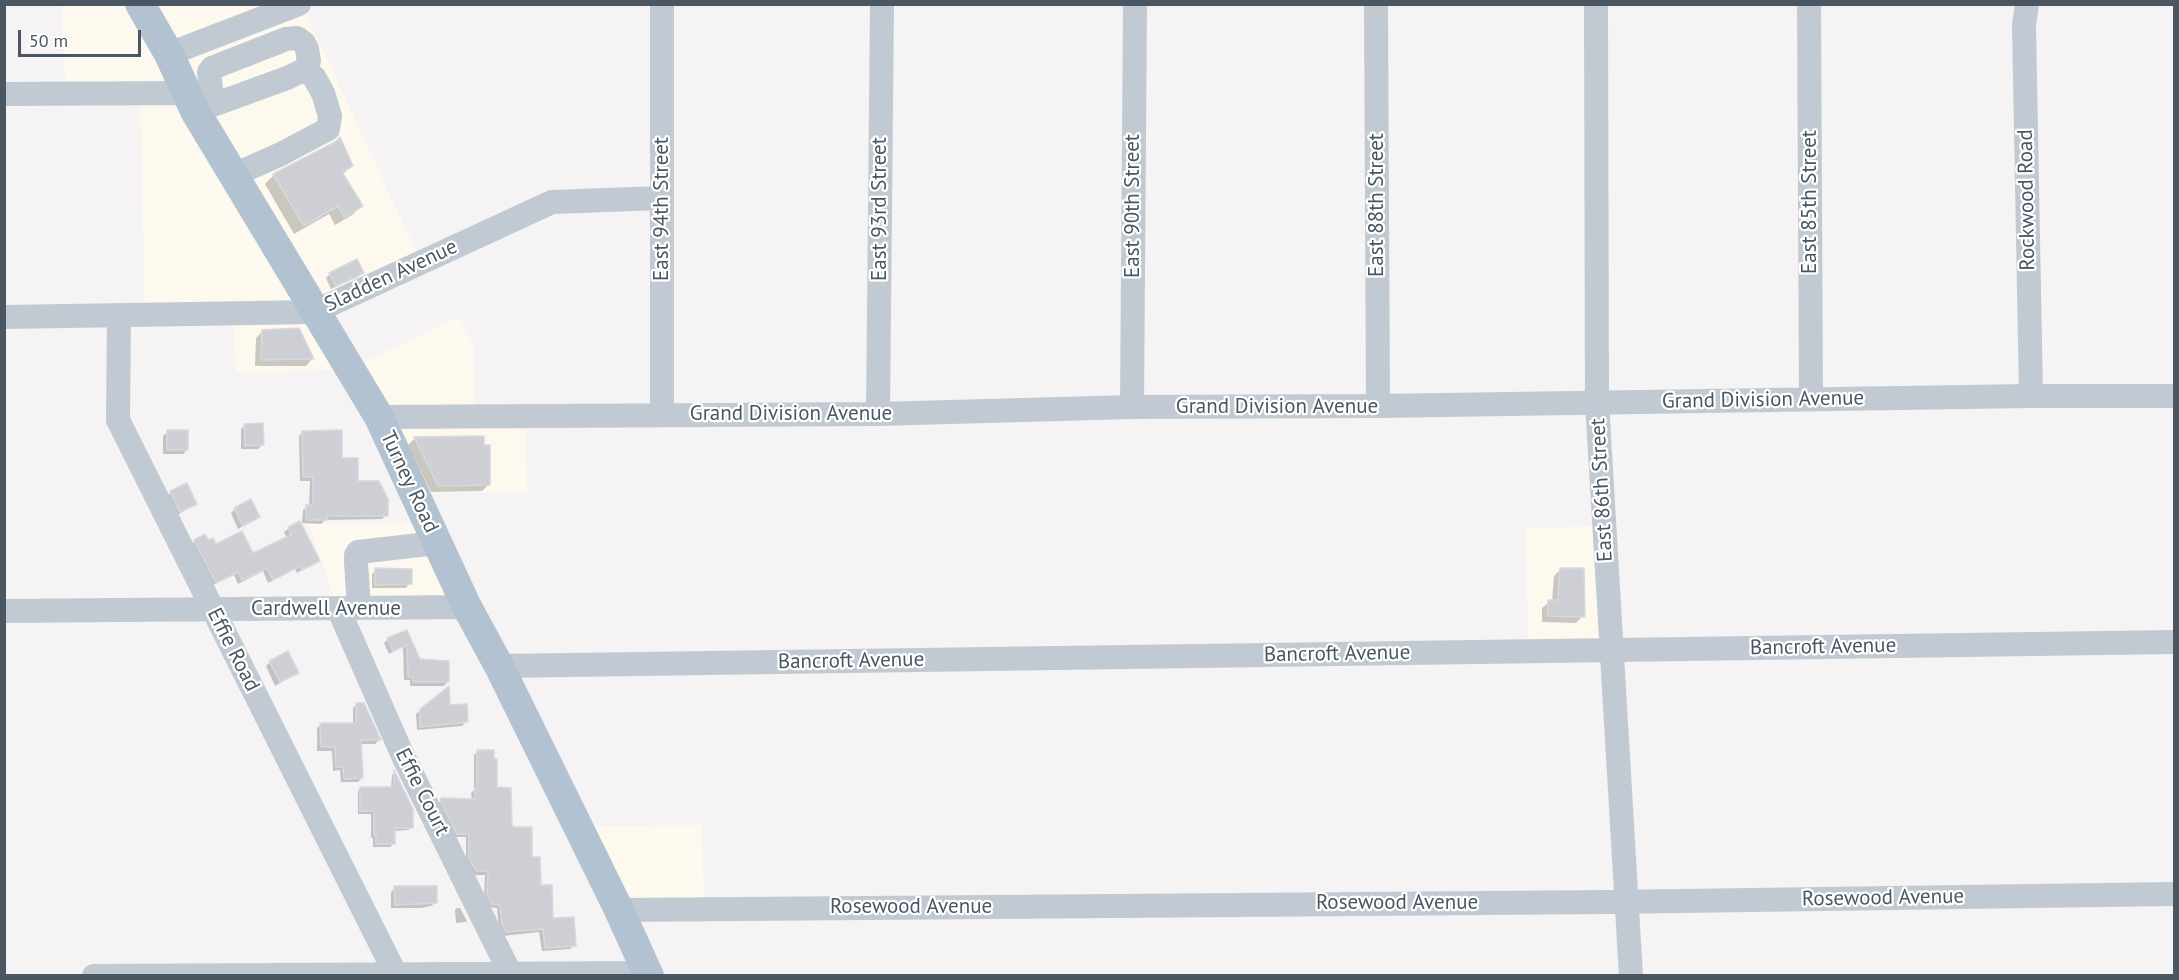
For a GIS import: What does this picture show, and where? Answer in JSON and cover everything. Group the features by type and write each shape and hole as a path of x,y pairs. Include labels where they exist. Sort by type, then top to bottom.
{"main road":[{"name":"Turney Road","path":"140,4 198,103 234,176 379,417 467,607 499,666 648,974"}],"street":[{"name":"East 94th Street","path":"662,4 662,414"},
{"name":"East 93rd Street","path":"878,414 882,4"},
{"name":"East 90th Street","path":"1132,407 1135,4"},
{"name":"East 88th Street","path":"1376,4 1378,406"},
{"name":"East 86th Street","path":"1596,4 1597,402 1631,975"},
{"name":"East 85th Street","path":"1809,4 1811,399"},
{"name":"Rockwood Road","path":"2026,4 2024,25 2031,396"},
{"path":"169,54 292,7 297,38"},
{"path":"4,94 198,103 304,70 309,61 307,49 301,39 297,38 277,42 212,68 198,103"},
{"path":"234,176 325,131 329,126 330,116 323,93 314,77 304,70"},
{"name":"Sladden Avenue","path":"4,317 314,312 552,202 662,198"},
{"name":"Effie Road","path":"119,316 118,420 213,609 388,974"},
{"name":"Grand Division Avenue","path":"379,417 878,414 1132,407 2175,396"},
{"name":"Effie Court","path":"437,543 358,552 349,608 398,745 510,973"},
{"name":"Cardwell Avenue","path":"4,610 467,607"},
{"name":"Bancroft Avenue","path":"499,666 2175,642"},
{"name":"Rosewood Avenue","path":"619,910 2175,894"},
{"path":"94,975 648,974"}],"shaded area":[{"path":"69,4 302,5 421,262 315,312 350,369 459,317 473,343 474,416 526,416 527,492 414,493 350,370 236,372 233,314 145,316 140,94 66,94 62,8"},
{"path":"428,523 467,607 338,608 308,524"},
{"path":"1604,526 1611,650 1528,651 1526,528"},
{"path":"702,825 704,909 619,910 578,826"}],"building":[{"path":"340,137 353,166 342,172 363,206 344,217 338,206 304,226 273,174 335,142"},
{"path":"357,259 364,273 336,286 329,273"},
{"path":"299,328 314,359 261,360 262,330"},
{"path":"263,423 264,445 245,446 244,424"},
{"path":"167,430 188,430 188,450 167,450"},
{"path":"342,430 342,458 358,458 358,481 379,481 388,499 388,516 327,516 327,520 306,520 306,505 313,505 313,477 303,477 302,431"},
{"path":"484,436 484,445 490,445 490,485 438,486 414,437"},
{"path":"187,483 197,504 180,512 170,491"},
{"path":"251,499 260,517 243,526 234,508"},
{"path":"300,521 320,561 302,570 300,566 273,580 267,568 242,580 238,572 216,583 194,540 205,534 208,540 213,538 216,544 242,531 253,553 291,535 288,527"},
{"path":"375,568 412,569 412,584 375,585"},
{"path":"1560,568 1584,568 1585,617 1548,616 1548,600 1558,600"},
{"path":"407,630 420,659 449,661 449,682 413,682 413,677 408,677 407,645 393,651 387,638"},
{"path":"288,651 299,673 280,682 269,661"},
{"path":"449,686 450,705 467,704 468,722 420,727 420,709"},
{"path":"356,703 364,703 381,740 361,740 363,778 344,779 343,767 336,767 335,747 321,747 320,723 356,723"},
{"path":"477,750 494,750 494,758 497,759 497,787 511,788 512,827 532,827 532,857 540,857 541,885 552,885 553,918 574,917 576,946 545,948 543,929 506,932 502,924 500,905 492,904 487,895 488,871 476,871 469,858 469,834 457,834 441,802 441,798 475,799"},
{"path":"394,770 413,809 413,828 395,828 395,844 376,844 374,811 360,811 360,787 394,787"},
{"path":"394,886 437,886 437,903 395,905"}]}
